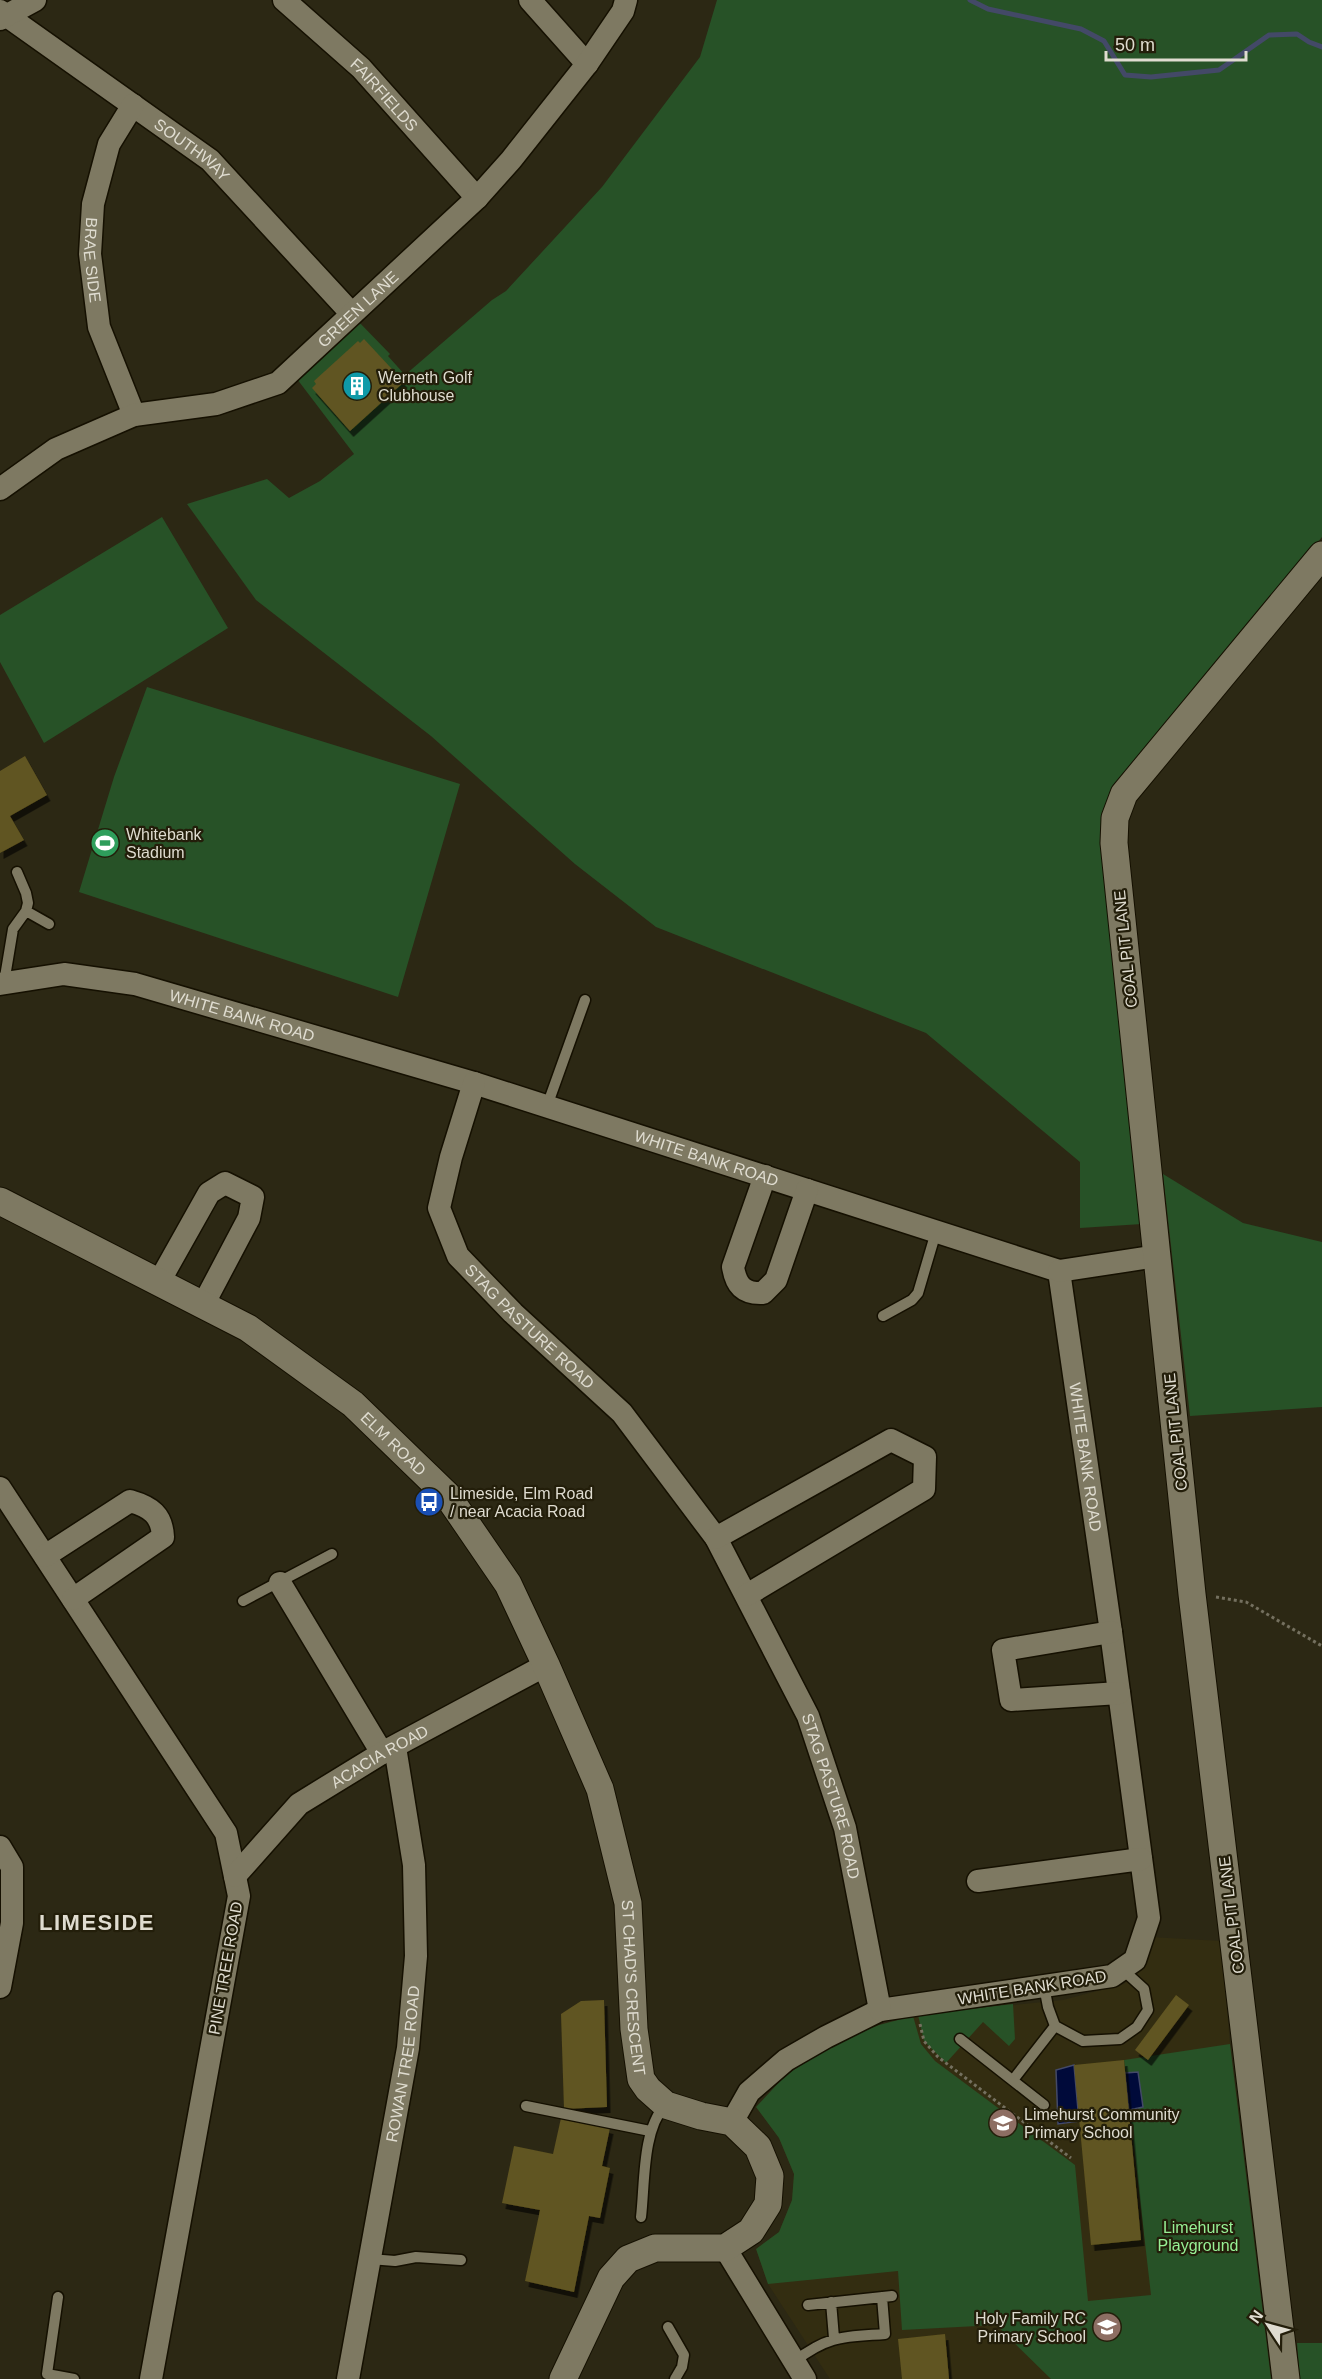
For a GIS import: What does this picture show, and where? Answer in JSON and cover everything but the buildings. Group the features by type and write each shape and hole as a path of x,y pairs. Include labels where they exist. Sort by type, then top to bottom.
{"street":[{"path":"2,15 35,0"},
{"name":"FAIRFIELDS","path":"284,0 361,68 477,198"},
{"path":"530,0 587,64"},
{"name":"GREEN LANE","path":"0,489 56,449 135,415 216,404 278,382 477,198 511,160 587,64 623,11 626,0"},
{"name":"SOUTHWAY","path":"2,15 210,160 352,314"},
{"name":"BRAE SIDE","path":"133,105 109,144 93,204 90,254 99,327 135,415"},
{"name":"COAL PIT LANE","path":"1286,2379 1192,1594 1114,843 1115,818 1124,794 1322,555"},
{"name":"WHITE BANK ROAD","path":"2,984 63,974 135,984 474,1083 1059,1271 1149,1918 1135,1960 1112,1976 880,2010 786,2060 749,2092 732,2122"},
{"name":"STAG PASTURE ROAD","path":"474,1083 451,1157 439,1208 458,1256 513,1313 622,1413 716,1538 808,1716 845,1828 880,2010"},
{"path":"765,1176 733,1267 741,1288 750,1294 763,1293 776,1280 807,1190"},
{"path":"159,1282 209,1193 225,1183 253,1197 249,1218 203,1305"},
{"name":"ELM ROAD","path":"1,1203 248,1328 353,1404 447,1495 508,1584 546,1665"},
{"path":"1059,1271 1157,1256"},
{"path":"716,1538 891,1440 925,1457 924,1489 747,1595"},
{"name":"PINE TREE ROAD","path":"0,1488 226,1833 239,1896 151,2379"},
{"path":"45,1556 130,1501 147,1506 162,1523 163,1537 73,1599"},
{"path":"280,1583 388,1750"},
{"path":"1111,1632 1004,1650 1011,1700 1119,1693"},
{"name":"ACACIA ROAD","path":"235,1876 299,1804 388,1750 546,1665"},
{"name":"ST CHAD'S CRESCENT","path":"546,1665 600,1789 628,1903 634,2029 642,2079 648,2089 666,2105 701,2116 732,2122"},
{"name":"ROWAN TREE ROAD","path":"348,2379 408,2048 416,1956 414,1865 388,1750"},
{"path":"0,1847 12,1867 0,1987"},
{"path":"978,1881 1141,1859"},
{"path":"563,2379 611,2278 628,2259 655,2248 724,2248 751,2231 768,2204 770,2176 758,2147 732,2122"},
{"path":"724,2248 800,2370"}],"lane":[{"path":"2,984 13,929 26,911 26,893 17,872"},
{"path":"26,911 49,924"},
{"path":"547,1106 585,1000"},
{"path":"883,1316 912,1300 918,1293 936,1232"},
{"path":"243,1601 332,1554"},
{"path":"1044,1986 1055,2026 1083,2041 1120,2039 1137,2027 1148,2010 1144,1989 1122,1969"},
{"path":"1013,2080 1055,2026"},
{"path":"960,2039 1044,2105"},
{"path":"641,2217 650,2131 658,2113 666,2105"},
{"path":"526,2106 650,2131"},
{"path":"370,2259 395,2261 416,2257 461,2260"},
{"path":"800,2370 811,2348 834,2338 885,2334 887,2296 808,2305"},
{"path":"58,2297 47,2374 74,2379"},
{"path":"831,2302 834,2338"},
{"path":"668,2327 684,2355 682,2367 675,2379"}],"path":[{"path":"1192,1594 1246,1602 1322,1646"},
{"path":"916,2005 924,2041 938,2057 1071,2158"}],"shaded area":[{"name":"Limehurst Community Primary School","path":"1150,1937 1221,1941 1230,2044 1271,2379 830,2379 768,2284 756,2249 779,2232 792,2200 794,2174 779,2138 756,2107 879,2025 918,2015 1063,2000 1124,1984 1145,1963"},
{"path":"1074,2065 1079,2121 1058,2124 1056,2070"},
{"path":"1138,2072 1143,2107 1129,2110 1125,2073"}],"green space":[{"path":"717,0 1322,0 1322,537 1110,796 1142,1224 1080,1228 1080,1162 926,1033 656,927 575,864 431,736 256,600 187,504 267,479 289,498 320,481 354,454 294,375 357,320 390,354 388,356 405,375 492,300 506,291 602,187 700,57"},
{"path":"162,517 228,628 44,743 0,662 0,615"},
{"path":"147,687 460,784 398,997 79,892 114,777"},
{"path":"1163,1174 1243,1223 1322,1242 1322,1407 1190,1416"},
{"path":"1013,2004 1015,2039 1009,2046 983,2022 946,2063 924,2041 918,2015"},
{"name":"Limehurst Community Primary School","path":"913,2016 921,2044 935,2061 1075,2165 1088,2301 1151,2295 1124,2060 1230,2044 1271,2379 1051,2379 996,2325 902,2330 898,2271 768,2284 756,2249 779,2232 792,2200 794,2174 779,2138 756,2107 786,2075 840,2040 879,2025"},
{"path":"1297,2343 1322,2343 1322,2379 1300,2379"}],"waterway":[{"path":"970,0 988,9 1081,29 1104,41 1125,75 1151,77 1219,70 1269,35 1297,34 1322,47"}],"place":[{"name":"Werneth Golf Clubhouse","path":"357,386"},
{"name":"Whitebank Stadium","path":"105,843"},
{"name":"Limeside, Elm Road / near Acacia Road","path":"429,1502"},
{"name":"Limehurst Community Primary School","path":"1003,2123"},
{"name":"Holy Family RC Primary School","path":"1107,2327"}],"district":[{"name":"LIMESIDE","path":"97,1922"}],"park label":[{"name":"Limehurst Playground","path":"1198,2236"}]}
